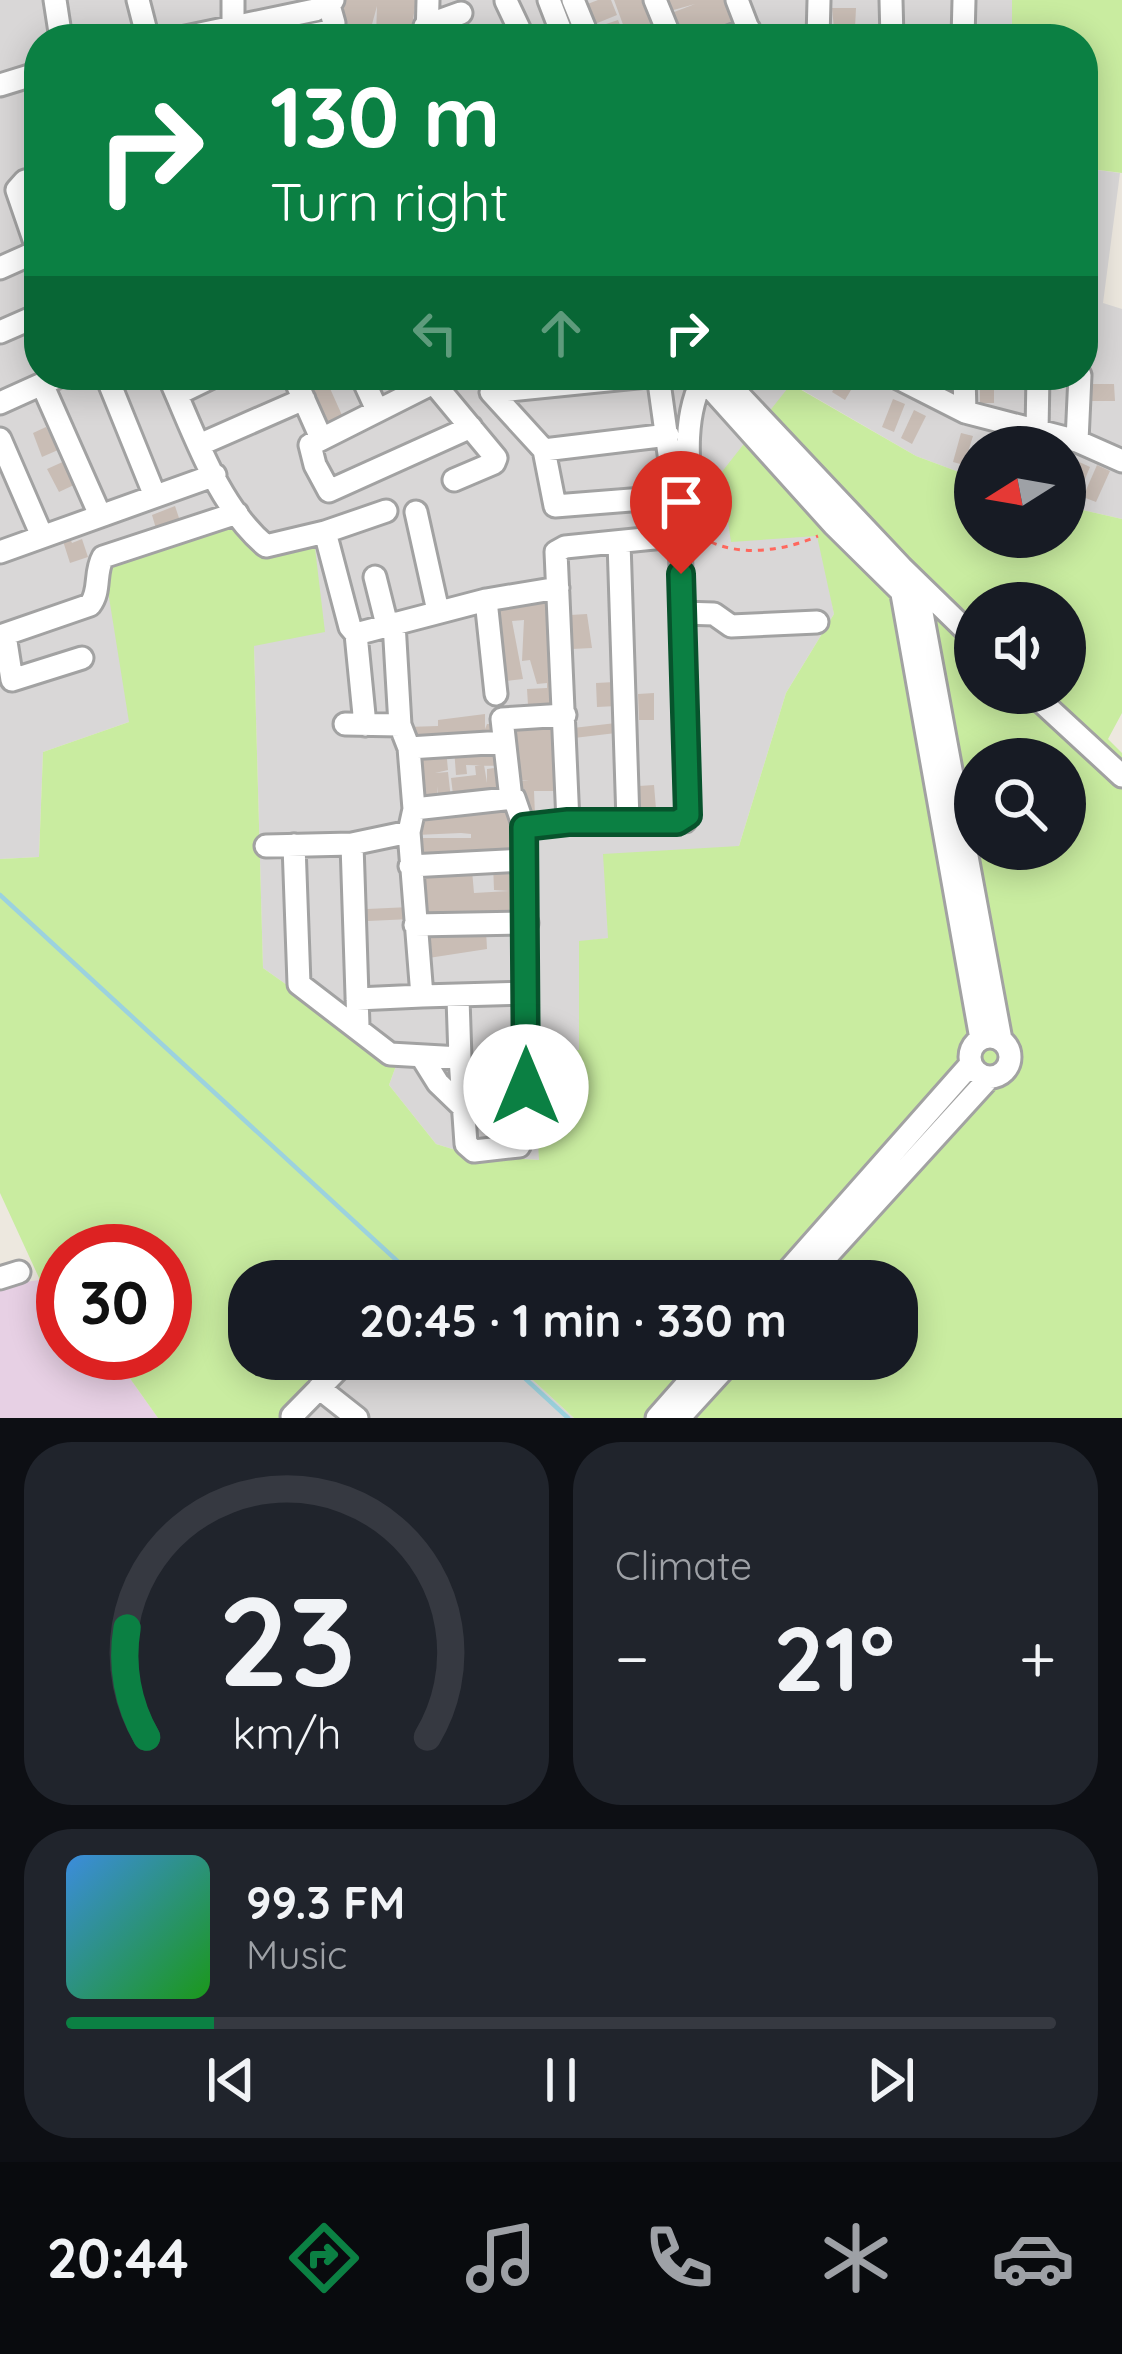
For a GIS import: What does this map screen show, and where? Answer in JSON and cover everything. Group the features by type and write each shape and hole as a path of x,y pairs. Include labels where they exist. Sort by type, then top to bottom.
{"street":[{"path":"248,24 331,2"},
{"path":"442,24 461,13"},
{"path":"24,182 17,190 24,211"},
{"path":"0,403 28,390"},
{"path":"56,390 100,515"},
{"path":"112,390 154,496"},
{"path":"175,390 237,513 266,546 386,511"},
{"path":"300,390 321,438"},
{"path":"368,390 377,410"},
{"path":"412,390 310,445 310,454 332,492 471,427"},
{"path":"438,390 495,461 454,480"},
{"path":"489,390 544,450 556,506 669,497 674,490 660,390"},
{"path":"524,827 677,822 688,815 682,613 689,432 702,390"},
{"path":"719,390 834,525 954,623"},
{"path":"721,390 902,568 921,598 948,796 991,1040 1010,1052 1009,1065 1000,1076 980,1071"},
{"path":"921,390 964,412 1015,426"},
{"path":"964,390 964,412"},
{"path":"1037,426 1038,390"},
{"path":"1078,426 1079,390"},
{"path":"199,445 304,399"},
{"path":"544,450 668,435"},
{"path":"0,439 42,536"},
{"path":"1086,445 1122,461"},
{"path":"0,552 215,475"},
{"path":"416,512 438,611"},
{"path":"82,658 18,680 10,678 2,636 90,605 96,597 103,557 237,513"},
{"path":"325,532 350,627 356,634 355,725 400,725"},
{"path":"568,822 558,549 687,535"},
{"path":"619,542 628,821"},
{"path":"375,577 390,624 400,725 409,748 410,866 422,996"},
{"path":"356,634 486,600 558,588"},
{"path":"486,600 496,694"},
{"path":"682,613 714,614 731,626 817,622"},
{"path":"1055,714 1122,776"},
{"path":"511,799 502,719 565,715"},
{"path":"409,748 504,742"},
{"path":"266,846 352,844 411,820 517,801 524,827 527,923 524,1142 505,1151 474,1151 466,1144 458,998"},
{"path":"352,844 358,1026"},
{"path":"294,845 298,980 390,1054 460,1058"},
{"path":"410,866 525,860"},
{"path":"416,925 527,923"},
{"path":"357,999 526,993"},
{"path":"980,1071 972,1049 991,1040"},
{"path":"423,1058 438,1082 465,1109"},
{"path":"799,1260 980,1071"},
{"path":"822,1260 980,1071"},
{"path":"292,1416 328,1380"},
{"path":"657,1418 691,1380"},
{"path":"680,1418 714,1380"},
{"path":"320,1388 357,1418"}],"path":[{"path":"687,535 722,547 756,550 788,547 834,525"}],"shaded area":[{"path":"0,0 1012,0 1012,24 24,24 24,390 793,390 834,614 786,693 739,846 608,938 579,942 579,1051 533,1055 540,1160 475,1156 436,1144 389,1085 397,1063 263,968 254,646 315,548 129,722 43,752 39,857 0,859"},
{"path":"1098,170 1120,173 1103,303 1122,309 1122,519 1086,511 1086,426 954,426 954,470 916,456 802,390 1098,390"},
{"path":"36,1280 36,1380 131,1380 158,1418 0,1418 0,1285"},
{"path":"318,1380 533,1380 574,1418 281,1418"}],"green space":[{"path":"1012,0 1122,0 1122,173 1098,170 1098,24 1012,24"},
{"path":"786,390 801,390 916,456 954,470 954,558 1086,558 1086,511 1122,519 1122,713 1108,739 1122,753 1122,1418 574,1418 533,1380 918,1380 918,1260 228,1260 228,1380 318,1380 281,1418 158,1418 131,1380 192,1380 192,1224 36,1224 36,1271 0,1193 0,859 39,857 43,752 129,722 103,560 242,516 261,549 315,548 325,632 254,646 263,968 397,1063 389,1085 436,1144 475,1156 539,1160 533,1055 579,1050 579,941 608,938 603,854 739,846 786,693 834,614 817,536 731,542 721,473"}],"building":[{"path":"339,0 416,0 412,24 376,24 377,6 372,24 339,24"},
{"path":"611,0 617,15 595,24 585,5"},
{"path":"614,0 649,0 657,24 623,24"},
{"path":"666,0 730,0 738,24 673,24 669,14 695,4 670,11"},
{"path":"832,8 856,8 855,24 834,24"},
{"path":"1098,384 1114,384 1115,401 1091,401 1091,390 1098,390"},
{"path":"309,390 331,390 345,422 326,431"},
{"path":"833,390 851,390 845,400"},
{"path":"980,390 994,390 994,403 980,403"},
{"path":"893,399 905,404 894,432 882,427"},
{"path":"914,410 926,416 912,444 901,438"},
{"path":"46,427 58,450 42,457 33,433"},
{"path":"67,460 76,484 59,492 47,469"},
{"path":"1097,465 1110,471 1096,502 1086,498"},
{"path":"175,506 181,524 157,532 152,515"},
{"path":"70,538 72,543 82,539 88,557 70,563 63,541"},
{"path":"550,593 558,703 528,705 527,689 547,688 547,683 537,684 530,660 522,661 524,620 512,621 523,679 497,682 491,600"},
{"path":"587,614 592,648 572,649 570,615"},
{"path":"615,682 617,706 597,707 596,683"},
{"path":"654,693 654,720 639,720 638,694"},
{"path":"485,714 485,729 487,724 498,724 498,738 407,741 407,727 438,726 438,720"},
{"path":"555,719 562,791 534,791 535,815 523,816 515,782 529,780 515,781 509,721"},
{"path":"616,723 616,733 574,738 573,728"},
{"path":"499,745 501,766 466,765 467,774 456,775 454,748"},
{"path":"446,749 448,770 435,773 448,772 451,799 439,800 437,786 438,803 423,804 416,752"},
{"path":"484,765 487,783 487,769 502,767 506,798 454,803 451,778 476,775 475,766"},
{"path":"654,785 656,809 641,810 639,786"},
{"path":"516,802 519,855 414,864 413,838 471,838 461,833 416,835 419,818 450,818 449,812 484,814 483,808"},
{"path":"493,863 521,869 523,912 504,913 504,920 421,920 417,875 444,872 444,876 455,876 455,871 472,870 474,893 509,891 494,890"},
{"path":"410,907 411,919 368,921 367,909"},
{"path":"486,930 487,949 422,959 421,931"}],"waterway":[{"path":"0,895 396,1260"},
{"path":"527,1380 568,1418"}],"route":[{"path":"526,1087 524,827 685,820 681,574"}]}
